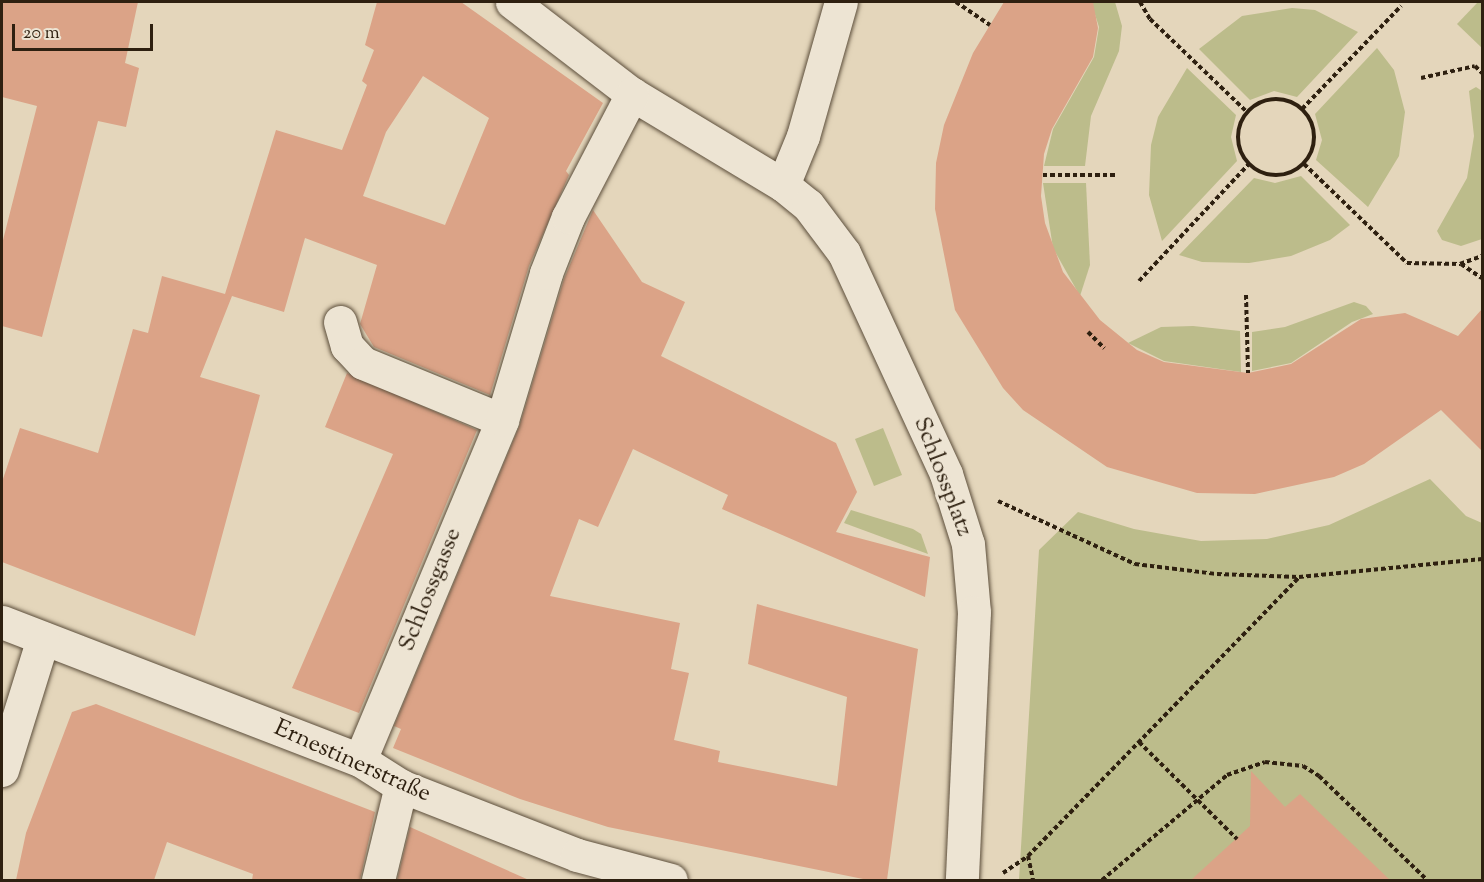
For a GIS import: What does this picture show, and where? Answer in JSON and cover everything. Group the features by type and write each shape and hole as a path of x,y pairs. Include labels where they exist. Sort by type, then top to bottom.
{"street":[{"name":"Schlossplatz","path":"512,2 632,94 783,185 808,205 844,253 946,474 968,544 974,612 962,880"},
{"path":"783,185 803,136 841,2"},
{"name":"Schlossgasse","path":"360,760 502,420 564,226 632,94"},
{"path":"340,322 347,345 363,363 502,420"},
{"name":"Ernestinerstraße","path":"2,622 360,760 400,786 577,855 671,880"},
{"path":"2,770 43,638"},
{"path":"378,880 400,786"}],"path":[{"path":"956,2 990,25"},
{"path":"1140,2 1150,19 1248,112"},
{"path":"1302,109 1401,6"},
{"path":"1421,78 1475,66 1482,73"},
{"path":"1272,99 1288,100 1302,109 1315,137 1304,164 1274,175 1249,164 1238,138 1248,112 1272,99"},
{"path":"1138,281 1249,164"},
{"path":"1304,164 1407,262 1460,264 1482,256"},
{"path":"1043,175 1117,175"},
{"path":"1460,264 1482,278"},
{"path":"1246,295 1248,373"},
{"path":"1088,332 1104,348"},
{"path":"946,474 1135,564 1217,574 1299,577 1482,559"},
{"path":"992,880 1028,856 1299,577"},
{"path":"1139,742 1238,839"},
{"path":"1102,880 1198,800 1247,765 1303,766 1366,818 1427,880"},
{"path":"1028,856 1033,880"}],"green space":[{"path":"1091,2 1115,2 1122,26 1119,51 1091,116 1085,166 1044,166 1053,129 1094,57 1099,27"},
{"path":"1478,2 1482,2 1482,48 1457,24"},
{"path":"1292,8 1315,10 1358,32 1297,97 1274,91 1250,100 1199,49 1242,16"},
{"path":"1377,48 1394,70 1405,112 1399,156 1368,207 1316,160 1322,140 1315,114"},
{"path":"1187,68 1236,115 1231,137 1237,161 1162,241 1149,195 1151,145 1158,117"},
{"path":"1476,87 1482,91 1482,239 1461,246 1442,240 1437,231 1467,178 1474,136 1469,91"},
{"path":"1301,176 1350,225 1330,240 1291,256 1249,263 1202,262 1179,255 1254,178 1275,183"},
{"path":"1043,183 1086,183 1090,265 1080,296 1053,248"},
{"path":"1354,302 1366,306 1373,314 1352,322 1291,363 1252,371 1252,332 1285,327"},
{"path":"1193,326 1240,331 1241,372 1164,361 1128,343 1161,327"},
{"path":"883,428 902,475 874,486 855,439"},
{"path":"1430,479 1466,516 1482,523 1482,880 1019,880 1039,550 1078,512 1134,529 1201,541 1267,539 1329,525"},
{"path":"851,510 913,529 921,534 928,554 844,523"}],"building":[{"path":"2,2 138,2 125,63 139,68 126,127 98,121 42,337 2,326 2,244 37,106 2,97"},
{"path":"377,2 461,2 603,103 566,171 569,175 529,266 490,395 374,347 360,324 377,265 305,238 284,312 232,296 200,377 260,395 195,636 2,562 2,482 20,428 98,453 133,329 148,333 162,276 225,294 276,130 342,150 367,85 362,81 374,50 365,45","holes":["423,76 489,118 445,225 363,196 386,132"]},
{"path":"1004,2 1093,2 1098,28 1093,57 1052,129 1044,154 1041,196 1045,223 1063,272 1100,320 1137,350 1164,362 1248,373 1291,364 1361,319 1405,313 1458,336 1482,309 1482,451 1441,410 1364,464 1334,477 1255,494 1197,493 1107,467 1023,410 1003,388 955,310 935,209 936,163 944,125 973,53"},
{"path":"593,210 642,282 685,302 661,356 836,443 857,492 836,532 930,557 925,597 722,509 728,495 633,449 598,527 579,519 550,596 680,623 671,669 689,673 674,740 720,751 718,762 837,786 847,697 748,664 757,604 918,649 887,880 868,880 608,827 520,799 393,748 401,729 394,726 519,427 564,279"},
{"path":"347,373 477,430 359,713 292,688 393,454 325,427"},
{"path":"96,704 375,812 360,880 252,880 253,874 167,842 154,880 16,880 26,833 72,712"},
{"path":"1251,771 1285,807 1300,794 1390,880 1191,880 1250,826"},
{"path":"410,827 529,880 397,880"}]}
